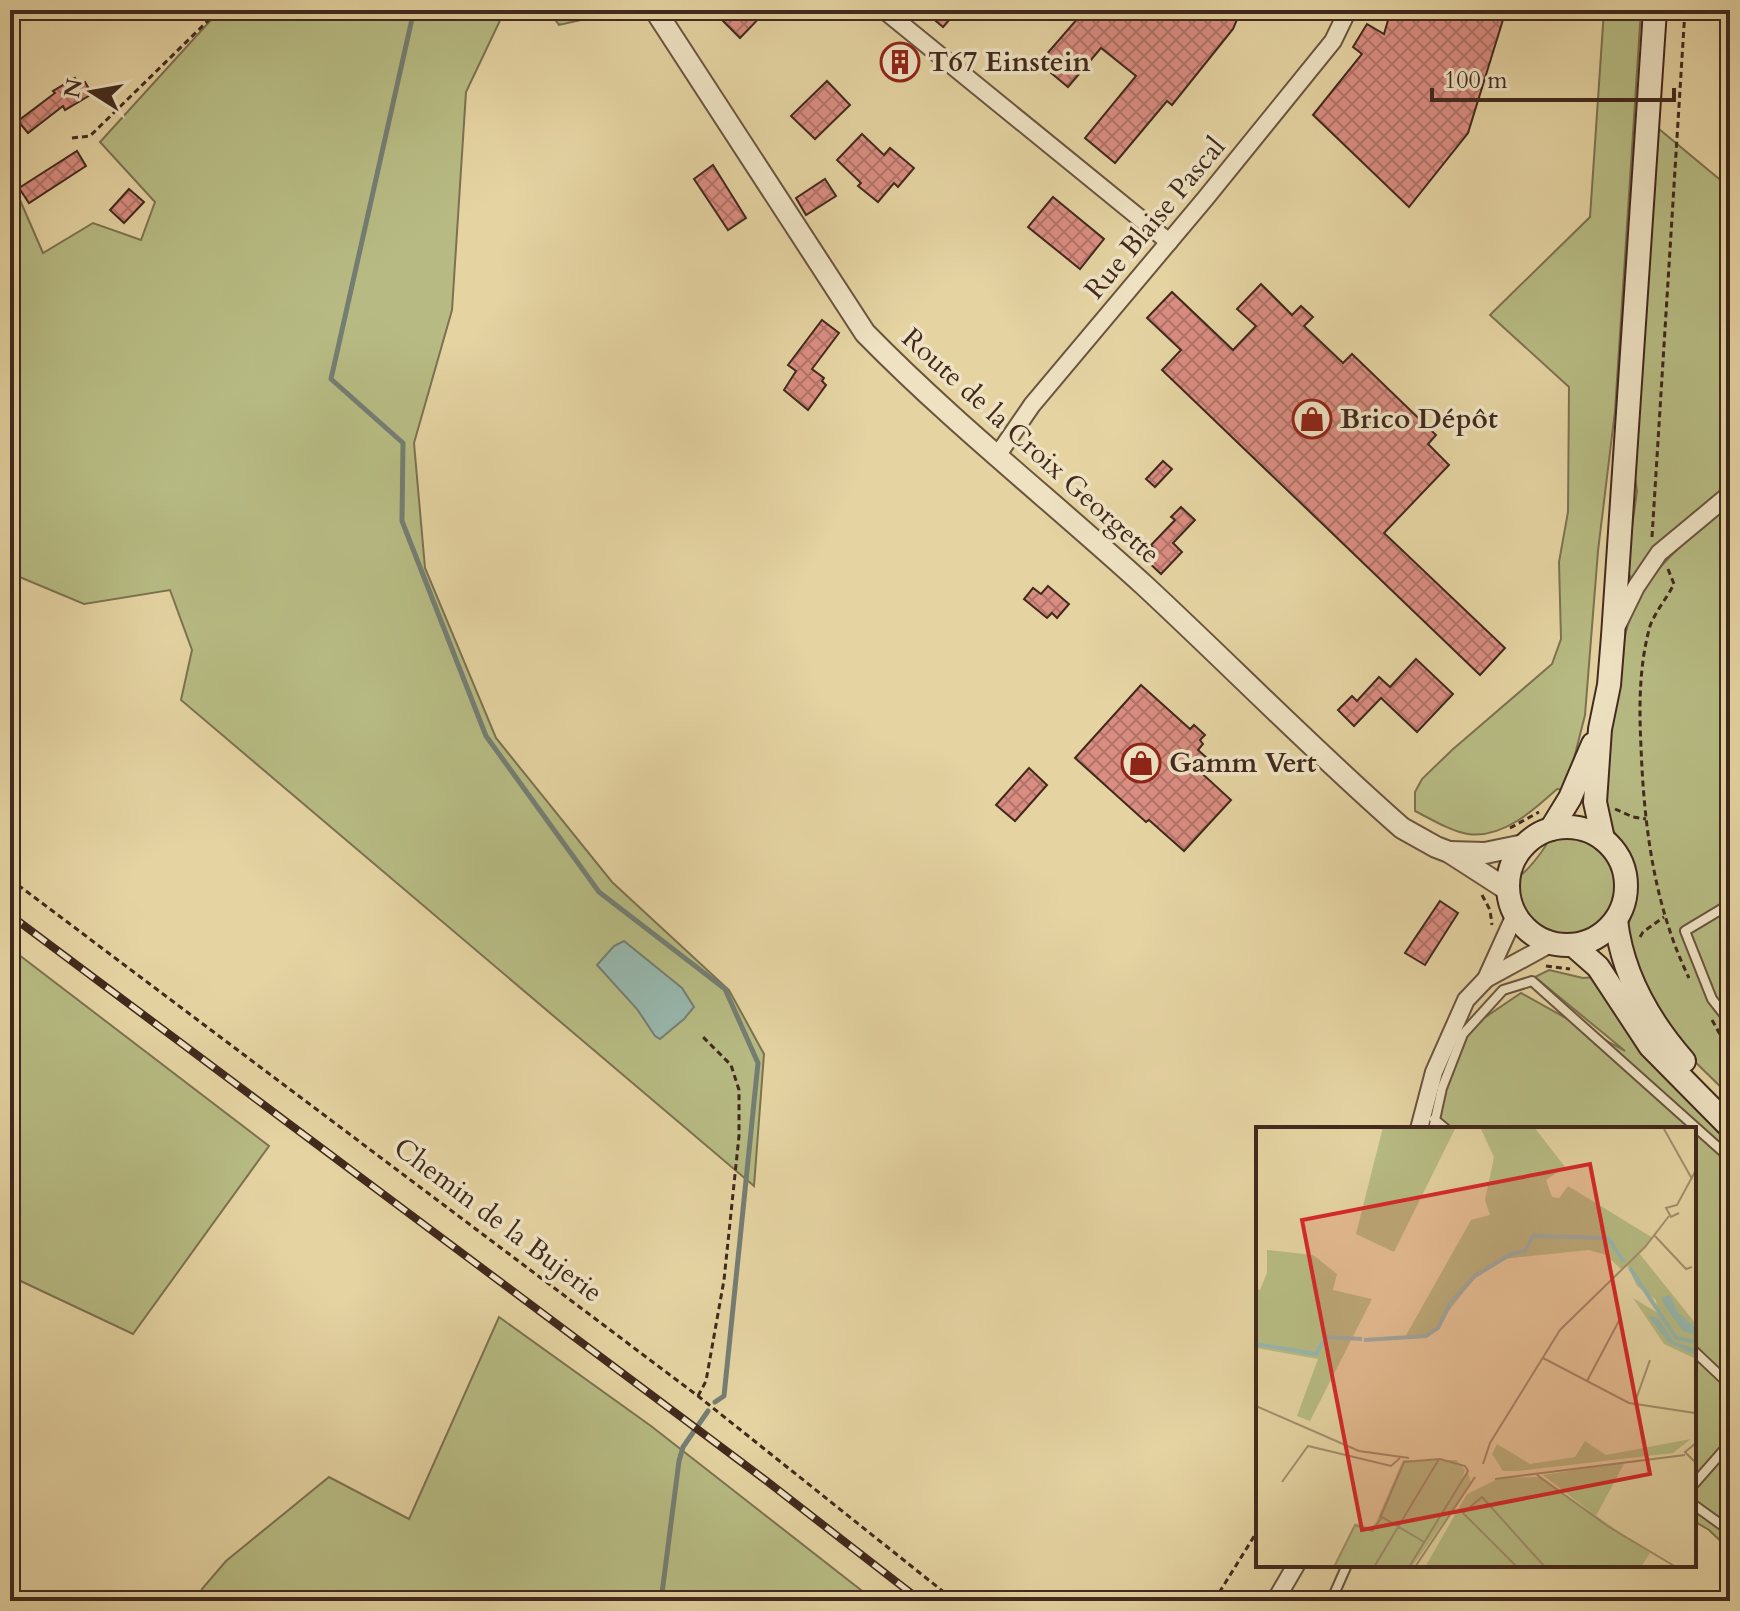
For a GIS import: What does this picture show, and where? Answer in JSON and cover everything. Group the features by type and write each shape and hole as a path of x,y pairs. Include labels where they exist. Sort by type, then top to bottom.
{"main road":[{"path":"1603,839 1595,802 1600,729 1609,685 1613,636 1655,10"},
{"path":"1600,729 1570,798 1524,845 1511,867 1508,890 1515,915 1528,931 1562,944 1598,967 1650,1046 1730,1127"},
{"path":"1548,819 1580,828 1603,839 1612,848 1624,871 1626,883 1616,920 1597,937 1562,944"},
{"path":"1616,920 1622,955 1653,1023 1685,1063 1730,1107"}],"street":[{"name":"Route de la Croix Georgette","path":"655,10 865,333 907,376 1146,587 1402,828 1449,852 1508,890"},
{"path":"884,10 1169,242"},
{"name":"Rue Blaise Pascal","path":"997,456 1032,405 1333,41 1345,11"},
{"path":"1613,636 1636,587 1659,553 1730,494"},
{"name":"Route de la Croix Georgette","path":"1449,852 1485,853 1524,845"},
{"path":"1420,1127 1434,1072 1466,1000 1486,979 1515,915"},
{"path":"1486,979 1562,944"},
{"path":"1275,1601 1295,1567"}],"lane":[{"path":"1730,904 1685,931 1712,999 1730,1022"},
{"path":"1433,1127 1442,1088 1463,1034 1503,990 1532,981 1695,1127"},
{"path":"1434,1119 1444,1127"},
{"path":"1696,1128 1730,1158"},
{"path":"1696,1353 1730,1385"},
{"path":"1696,1482 1730,1443"},
{"path":"1696,1506 1730,1531"},
{"path":"1331,1601 1346,1567"}],"path":[{"path":"72,138 90,136 219,10"},
{"path":"1612,808 1646,819"},
{"path":"1500,833 1548,819"},
{"name":"Chemin de la Bujerie","path":"10,879 698,1396 955,1601"},
{"path":"1479,890 1490,910 1493,931"},
{"path":"1637,941 1643,932 1665,916"},
{"path":"1538,967 1577,971"},
{"path":"698,1396 706,1381 724,1280 739,1136 739,1090 731,1065 702,1036"},
{"path":"1214,1601 1256,1533"}],"green space":[{"path":"220,10 505,10 466,92 452,310 414,443 425,568 496,738 612,882 729,990 764,1054 754,1186 181,700 192,650 170,590 84,604 10,573 10,177 43,253 93,223 141,240 155,202 100,142"},
{"path":"548,10 626,10 559,25"},
{"path":"1604,10 1641,10 1615,411 1598,551 1585,715 1566,790 1557,789 1528,814 1505,827 1493,832 1468,834 1448,828 1415,811 1415,792 1422,779 1452,750 1552,664 1561,639 1559,562 1568,512 1569,387 1490,315 1590,217"},
{"path":"1647,119 1730,188 1730,486 1674,534 1633,581 1626,569 1637,491 1627,420"},
{"path":"1730,504 1730,1096 1679,1046 1653,1010 1625,933 1636,895 1634,872 1625,848 1604,817 1601,783 1620,686 1624,641 1639,598 1664,563"},
{"path":"1562,836 1590,843 1607,857 1614,877 1613,897 1604,916 1589,929 1569,934 1545,928 1532,919 1521,900 1518,885 1518,877 1536,860 1549,839"},
{"path":"10,948 269,1146 133,1334 10,1276"},
{"path":"1549,970 1583,978 1596,977 1650,1058 1730,1143 1730,1550 1696,1522 1696,1127 1430,1127 1440,1086 1459,1035 1521,993 1625,1051 1535,977"},
{"path":"499,1317 651,1426 875,1601 200,1601 202,1589 226,1561 329,1477 409,1519"}],"water":[{"path":"624,941 682,988 694,1007 660,1039 597,965 614,946"}],"building":[{"path":"712,10 767,10 740,38"},
{"path":"923,10 958,10 943,27"},
{"path":"1085,10 1241,10 1233,29 1172,105 1167,101 1115,163 1085,138 1136,76 1101,48 1068,87 1039,63"},
{"path":"1391,10 1506,10 1468,133 1409,207 1313,115 1362,54 1353,47 1367,24 1384,34"},
{"path":"75,78 79,85 85,82 92,94 65,110 63,106 28,133 18,121 55,93 53,91"},
{"path":"827,81 850,105 815,139 791,116"},
{"path":"862,134 884,155 890,148 914,168 898,187 894,183 878,202 858,186 861,183 837,160"},
{"path":"77,151 86,166 29,203 19,188"},
{"path":"713,165 746,218 728,230 694,179"},
{"path":"825,179 836,196 806,215 796,198"},
{"path":"129,189 144,202 124,223 110,210"},
{"path":"1053,197 1104,239 1080,269 1028,227"},
{"name":"Brico Dépôt","path":"1261,284 1292,315 1301,306 1313,317 1304,326 1343,363 1352,354 1436,435 1428,444 1449,465 1384,533 1505,648 1480,675 1162,370 1181,350 1147,318 1172,292 1233,350 1256,326 1237,309"},
{"path":"822,320 839,333 812,369 824,378 822,381 826,385 808,410 784,390 796,371 788,365"},
{"path":"1163,461 1172,469 1155,487 1146,479"},
{"path":"1181,507 1195,520 1173,543 1182,552 1161,574 1146,560 1155,550 1151,545 1175,520 1171,517"},
{"path":"1048,586 1069,604 1057,618 1052,613 1047,618 1024,599 1033,588 1041,594"},
{"path":"1416,659 1453,694 1417,732 1381,698 1354,726 1338,710 1352,696 1357,701 1379,677 1390,687"},
{"name":"Gamm Vert","path":"1141,685 1190,729 1194,725 1205,735 1200,740 1203,744 1198,750 1206,757 1196,768 1231,800 1184,851 1149,820 1146,822 1075,758"},
{"path":"1029,768 1047,785 1015,821 996,805"},
{"path":"1440,901 1458,913 1425,965 1405,953"}],"waterway":[{"path":"414,10 331,379 403,443 402,521 486,736 599,892 725,989 758,1063 724,1396 715,1402"},
{"path":"661,1601 679,1461 683,1447 708,1411"}],"railway":[{"path":"10,915 764,1479 921,1601"}],"place":[{"name":"T67 Einstein","path":"900,62"},
{"name":"Brico Dépôt","path":"1312,419"},
{"name":"Gamm Vert","path":"1141,763"}]}
